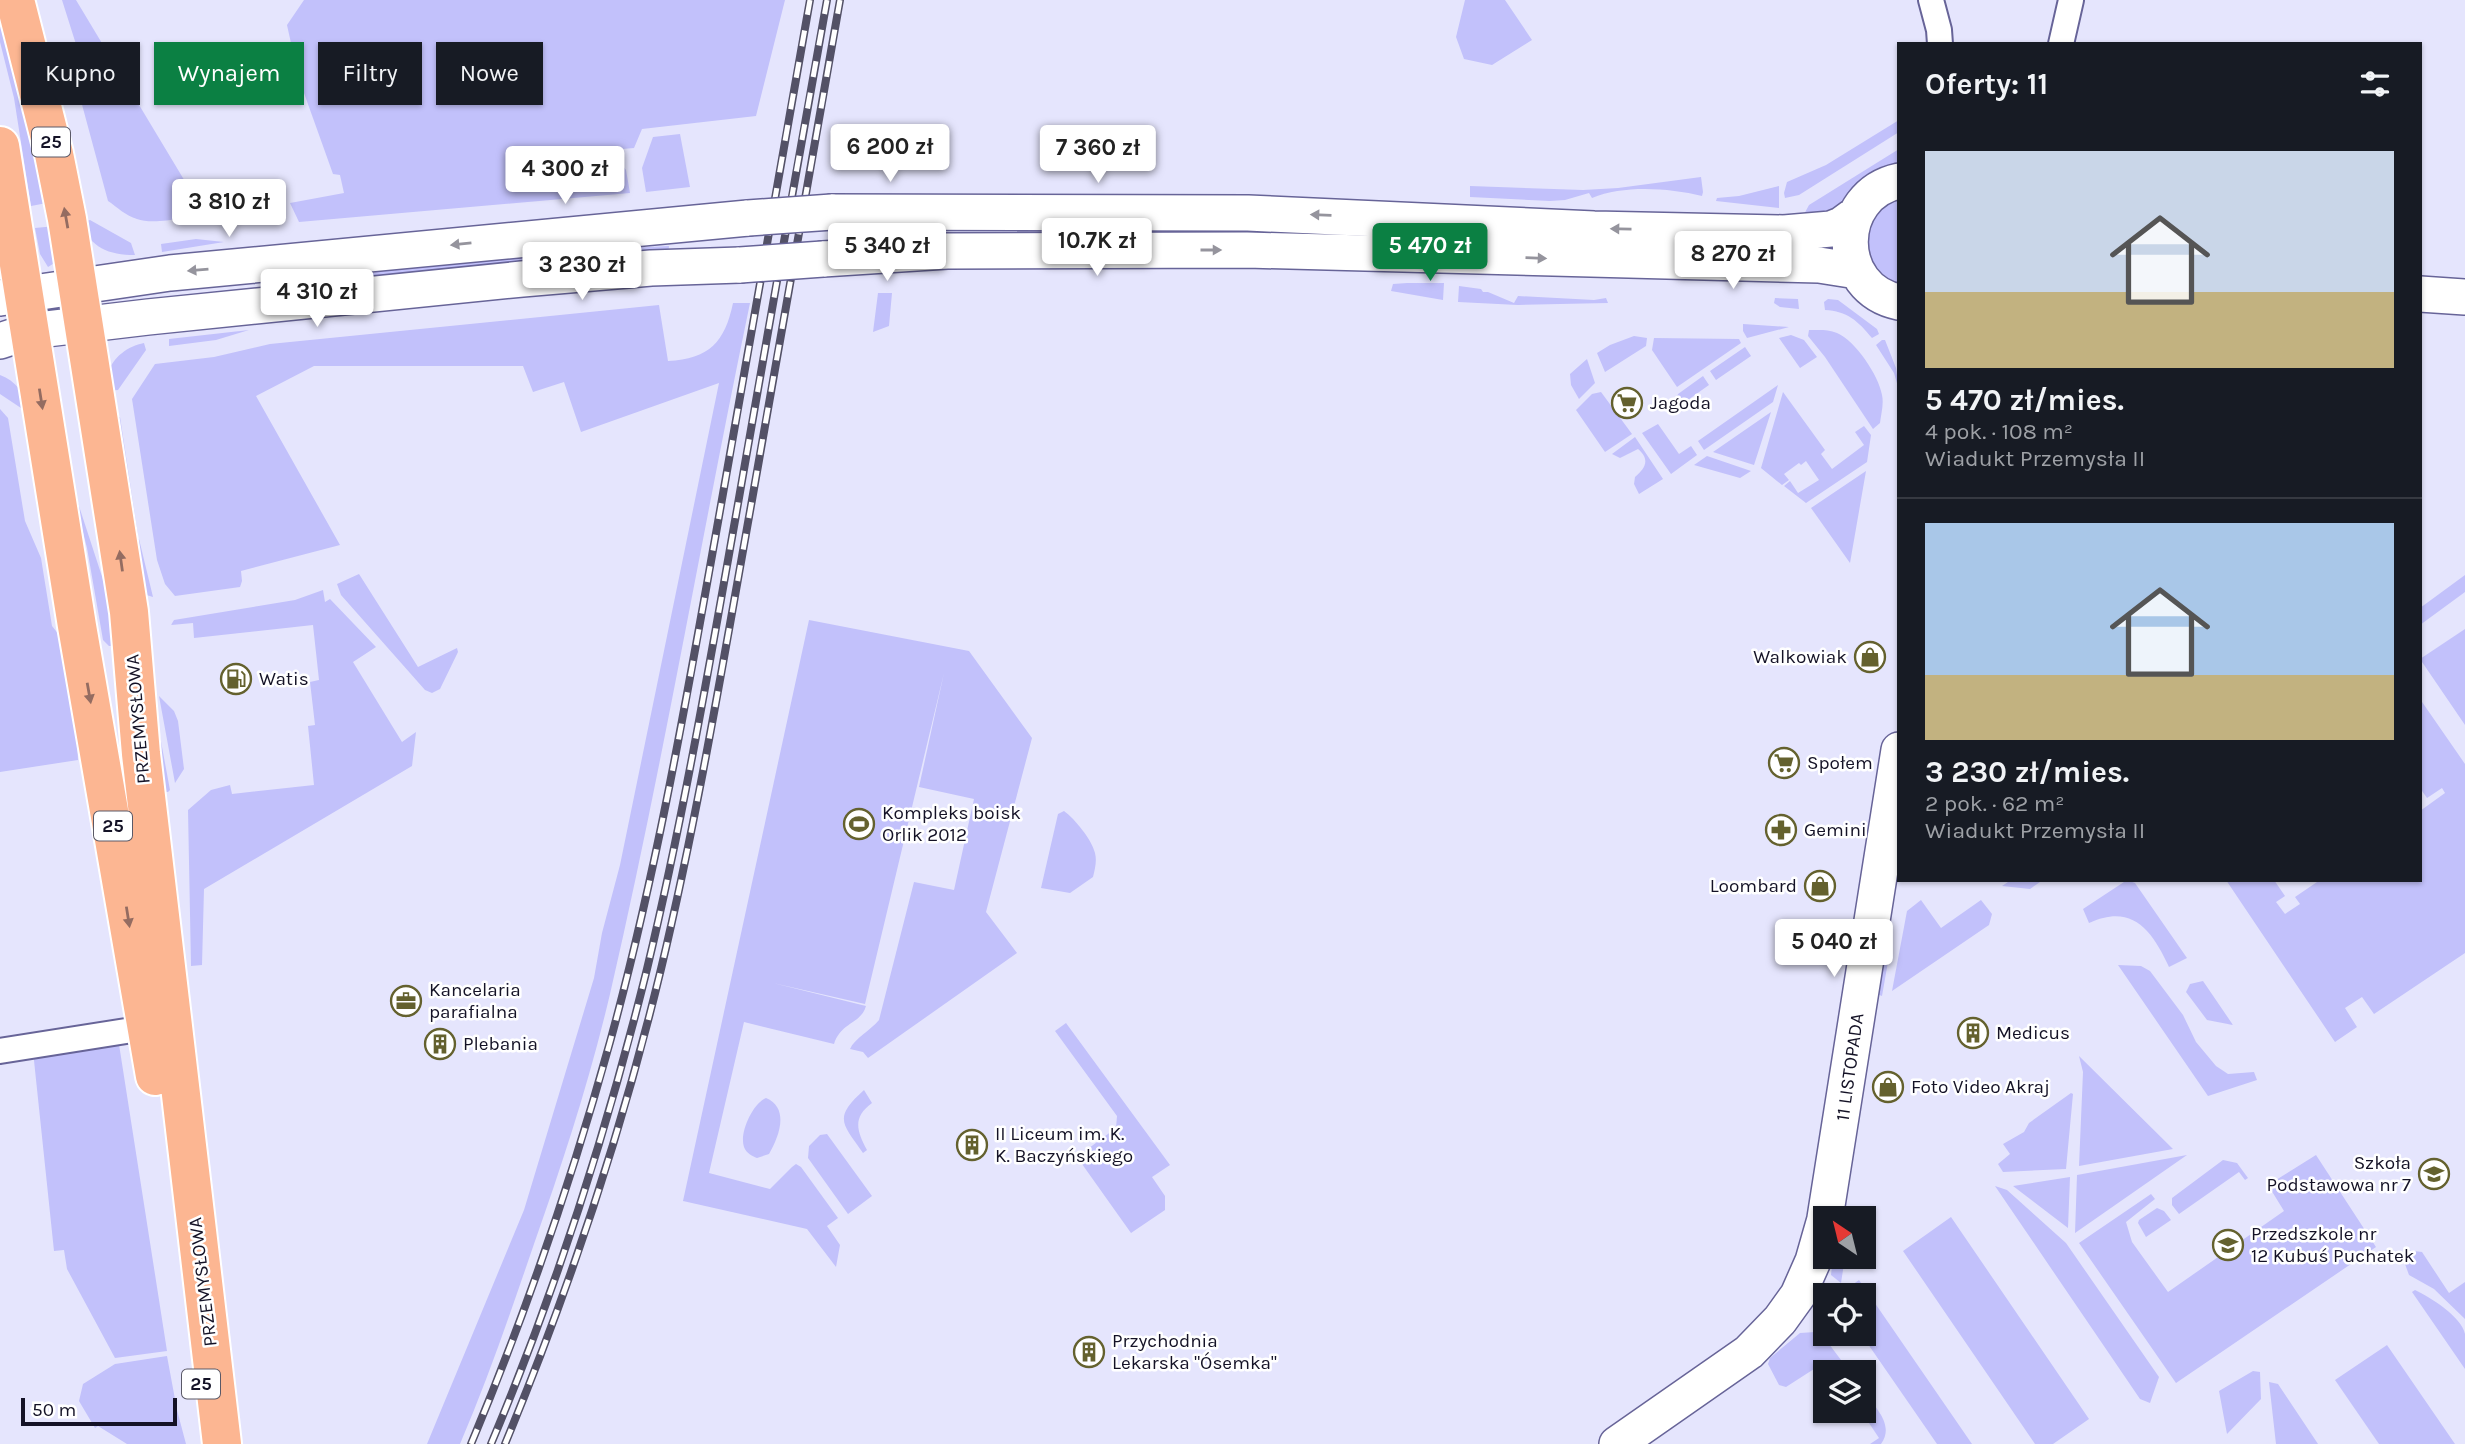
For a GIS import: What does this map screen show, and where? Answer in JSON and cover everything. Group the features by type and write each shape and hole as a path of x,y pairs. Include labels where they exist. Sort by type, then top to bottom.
{"main road":[{"name":"PRZEMYSŁOWA","path":"15,0 54,154 84,324 129,612 160,1025 157,1089 171,1219 196,1360 215,1444"},
{"name":"PRZEMYSŁOWA","path":"0,146 15,336 160,1025 222,1444"},
{"path":"12,296 170,273 832,212 1248,213 1594,229 1784,233 1831,229 1841,225 1856,214 1872,194 1897,181"},
{"path":"1856,214 1849,243 1857,271 1879,294 1897,304"},
{"path":"15,336 84,324 536,278 651,268 740,265 947,251 1247,250 1819,265 1857,271"},
{"path":"2422,294 2465,297"},
{"name":"11 LISTOPADA","path":"1827,1206 1897,763"},
{"name":"11 LISTOPADA","path":"1617,1444 1749,1352 1780,1320 1798,1294 1813,1256"}],"street":[{"path":"1931,0 1940,30 1940,42"},
{"path":"2061,42 2071,0"},
{"path":"0,1051 160,1025"}],"shaded area":[{"path":"0,0 21,82 21,105 27,105 52,202 31,206 14,98 0,42"},
{"path":"62,0 76,0 101,42 75,42"},
{"path":"304,0 785,0 756,116 642,129 634,148 611,150 626,170 630,193 299,222 290,203 344,193 340,175 333,174 304,93 304,42 291,42 287,25"},
{"path":"1465,0 1505,0 1532,40 1492,65 1464,59 1456,37"},
{"path":"82,105 139,105 201,208 170,220 144,221 129,216 108,201"},
{"path":"1897,121 1897,133 1799,195 1785,198 1787,182 1826,165"},
{"path":"680,134 690,187 646,192 642,168 653,137"},
{"path":"1897,150 1897,163 1829,213 1802,218 1809,205"},
{"path":"1701,177 1702,196 1646,189 1618,191 1592,198 1589,193 1550,201 1470,197 1470,186 1583,190"},
{"path":"1779,186 1779,208 1716,201 1717,198 1739,196"},
{"path":"1897,200 1897,282 1875,267 1867,243 1875,217"},
{"path":"90,220 131,243 135,255 117,254 95,244 81,222"},
{"path":"56,226 56,262 48,267 40,254 35,228"},
{"path":"927,226 927,235 885,236 885,227"},
{"path":"196,239 224,242 162,252 161,244"},
{"path":"669,246 668,258 166,305 165,297 358,277 391,268 587,250"},
{"path":"1444,283 1443,300 1391,291 1393,284"},
{"path":"1459,286 1481,289 1514,303 1518,296 1594,300 1606,298 1608,303 1518,305 1458,302"},
{"path":"878,293 892,293 889,326 873,332"},
{"path":"1775,298 1798,299 1799,309 1780,307 1774,303"},
{"path":"1828,299 1838,300 1877,329 1879,334 1872,338 1852,318 1840,312 1825,310 1824,302"},
{"path":"733,303 750,303 647,822 594,1057 545,1213 499,1345 460,1444 427,1444 524,1210 594,978 602,933 620,865 719,383 581,432 564,382 533,392 523,366 314,366 256,396 340,545 241,571 240,587 175,596 165,584 157,560 132,399 155,364 214,357 270,344 659,305 668,361 682,360 694,357 713,346 725,328"},
{"path":"1743,324 1789,327 1747,338"},
{"path":"249,330 216,340 169,346 169,339"},
{"path":"1809,330 1830,331 1844,337 1871,369 1880,387 1883,402 1880,423 1873,429 1808,336"},
{"path":"1791,335 1804,340 1817,357 1800,368 1779,338"},
{"path":"1634,336 1647,338 1646,346 1605,372 1597,353"},
{"path":"1654,338 1739,339 1741,343 1677,387 1652,350"},
{"path":"1885,340 1896,368 1897,383 1894,373 1876,345"},
{"path":"144,343 146,350 118,390 108,391 107,375 113,362 127,350"},
{"path":"1745,347 1751,356 1716,380 1710,371"},
{"path":"1587,359 1595,383 1579,399 1571,385 1570,374"},
{"path":"0,375 19,388 30,409 21,408 0,394"},
{"path":"1703,376 1709,385 1671,412 1678,394"},
{"path":"1778,385 1773,402 1704,450 1698,441"},
{"path":"1601,392 1632,434 1605,452 1576,410 1592,394"},
{"path":"1783,392 1825,450 1821,454 1832,469 1864,445 1855,432 1864,426 1871,435 1867,462 1806,503 1784,486 1790,481 1798,493 1819,480 1806,461 1784,474 1789,480 1782,485 1761,468"},
{"path":"0,409 8,418 25,521 41,558 52,626 60,636 77,738 78,760 0,772"},
{"path":"1771,412 1754,465 1713,452"},
{"path":"120,417 138,535 131,536 112,419"},
{"path":"1658,424 1679,454 1691,446 1697,455 1671,474 1642,433"},
{"path":"64,425 77,500 110,601 113,646 103,640 87,548 56,426"},
{"path":"1635,437 1663,479 1639,494 1634,484 1635,477 1645,463 1642,453 1638,449 1620,458 1612,454"},
{"path":"1707,456 1751,471 1740,478 1694,465"},
{"path":"1866,471 1850,563 1811,508"},
{"path":"139,539 153,597 143,594 131,540"},
{"path":"359,574 418,667 457,648 458,652 440,689 432,693 425,690 341,595 337,584"},
{"path":"2465,575 2465,592 2422,624 2422,607"},
{"path":"323,590 325,602 330,599 376,647 353,662 402,742 416,732 412,766 204,889 202,965 191,966 188,810 211,790 230,785 232,794 314,785 308,726 315,725 310,682 319,680 313,625 194,638 193,623 171,625 174,620 295,600"},
{"path":"809,620 969,651 1032,738 986,912 1017,953 868,1058 863,1052 850,1049 879,1020 914,882 954,890 974,799 919,787 944,673 865,1004 773,983 866,1006 863,1012 841,1031 834,1044 744,1022 709,1173 770,1189 796,1164 801,1167 838,1218 827,1226 840,1245 836,1267 807,1229 683,1201"},
{"path":"2465,629 2465,725 2422,662 2422,658"},
{"path":"152,693 170,790 168,792 164,792"},
{"path":"159,696 174,711 178,721 184,769 175,783"},
{"path":"2422,702 2465,764 2465,953 2374,1014 2362,997 2345,1008 2357,1027 2335,1042 2227,882 2275,882 2285,896 2276,902 2285,914 2300,904 2295,897 2317,882 2422,882 2422,810 2445,793 2442,788 2427,798 2422,791"},
{"path":"1064,811 1087,836 1096,859 1093,877 1070,893 1041,888 1058,814"},
{"path":"2008,882 2040,882 2030,889 2002,886"},
{"path":"2124,882 2135,883 2187,958 2169,967 2155,942 2139,924 2129,918 2117,916 2089,923 2083,909"},
{"path":"1921,900 1941,928 1981,900 1992,914 1989,925 1892,991 1907,911"},
{"path":"1882,937 1892,939 1882,996 1877,994"},
{"path":"2118,965 2141,966 2150,971 2183,1015 2196,1042 2216,1066 2228,1074 2254,1072 2257,1080 2208,1096"},
{"path":"2203,981 2233,1025 2207,1020 2186,992 2190,984"},
{"path":"1066,1023 1170,1165 1152,1177 1165,1196 1165,1210 1131,1233 1077,1157 1116,1128 1117,1116 1055,1031"},
{"path":"118,1038 167,1351 115,1358 67,1269 64,1250 54,1251 33,1051"},
{"path":"2079,1056 2173,1149 2079,1166 2083,1072"},
{"path":"864,1090 872,1103 862,1113 858,1124 867,1150 863,1153 844,1121 848,1107"},
{"path":"2071,1093 2066,1169 2003,1172 1998,1164 2010,1154 2003,1144 2024,1132 2029,1123"},
{"path":"766,1098 778,1109 779,1131 769,1154 757,1158 745,1149 745,1127 756,1106"},
{"path":"827,1134 872,1196 848,1214 808,1158 809,1146 820,1135"},
{"path":"2187,1155 2075,1233 2077,1175"},
{"name":"Przedszkole nr 12 Kubuś Puchatek","path":"2316,1155 2376,1247 2176,1383 2079,1243 2151,1194 2155,1199 2126,1222 2132,1242 2168,1292 2284,1211 2268,1185"},
{"path":"2223,1160 2237,1163 2248,1178 2245,1180 2239,1172 2179,1214 2172,1205 2172,1198"},
{"path":"2070,1177 2068,1228 2013,1186"},
{"path":"1995,1186 2007,1190 2066,1243 2159,1377 2150,1403 2140,1399"},
{"path":"2157,1208 2164,1211 2171,1220 2146,1237 2139,1220"},
{"path":"1951,1217 2089,1419 2053,1444 2035,1444 1903,1251"},
{"path":"2406,1250 2422,1252 2449,1293 2465,1282 2465,1319 2434,1289 2409,1275 2405,1264"},
{"path":"1832,1269 1843,1269 1841,1283 1831,1275"},
{"path":"2415,1290 2444,1308 2463,1328 2465,1369 2412,1292"},
{"path":"1876,1305 1972,1444 1937,1444 1869,1346 1876,1346"},
{"path":"1813,1332 1813,1346 1830,1346 1841,1360 1813,1360 1813,1370 1786,1387 1779,1385 1768,1364 1770,1358 1800,1333"},
{"path":"2387,1345 2455,1444 2379,1444 2335,1380"},
{"path":"167,1356 186,1444 127,1444 98,1426 95,1428 79,1401 83,1384 115,1364"},
{"path":"2253,1371 2260,1372 2261,1399 2227,1434 2219,1391"},
{"path":"2269,1382 2278,1384 2318,1444 2276,1444"},
{"path":"1876,1407 1885,1423 1885,1437 1881,1444 1870,1444 1879,1438 1869,1423 1876,1423"}],"railway":[{"path":"471,1444 511,1345 564,1195 627,978 670,783 695,653 810,0"},
{"path":"491,1444 537,1328 578,1210 615,1090 647,969 705,686 827,0"},
{"path":"505,1444 551,1328 592,1210 629,1090 661,969 710,735 840,0"}],"place":[{"name":"Jagoda","path":"1627,403"},
{"name":"Walkowiak","path":"1870,657"},
{"name":"Watis","path":"236,679"},
{"name":"Społem","path":"1784,763"},
{"name":"Kompleks boisk Orlik 2012","path":"859,824"},
{"name":"Gemini","path":"1781,830"},
{"name":"Loombard","path":"1820,886"},
{"name":"Kancelaria parafialna","path":"406,1001"},
{"name":"Medicus","path":"1973,1033"},
{"name":"Plebania","path":"440,1044"},
{"name":"Foto Video Akraj","path":"1888,1087"},
{"name":"II Liceum im. K. K. Baczyńskiego","path":"972,1145"},
{"name":"Szkoła Podstawowa nr 7","path":"2434,1174"},
{"name":"Przedszkole nr 12 Kubuś Puchatek","path":"2228,1245"},
{"name":"Przychodnia Lekarska \"Ósemka\"","path":"1089,1352"}]}
